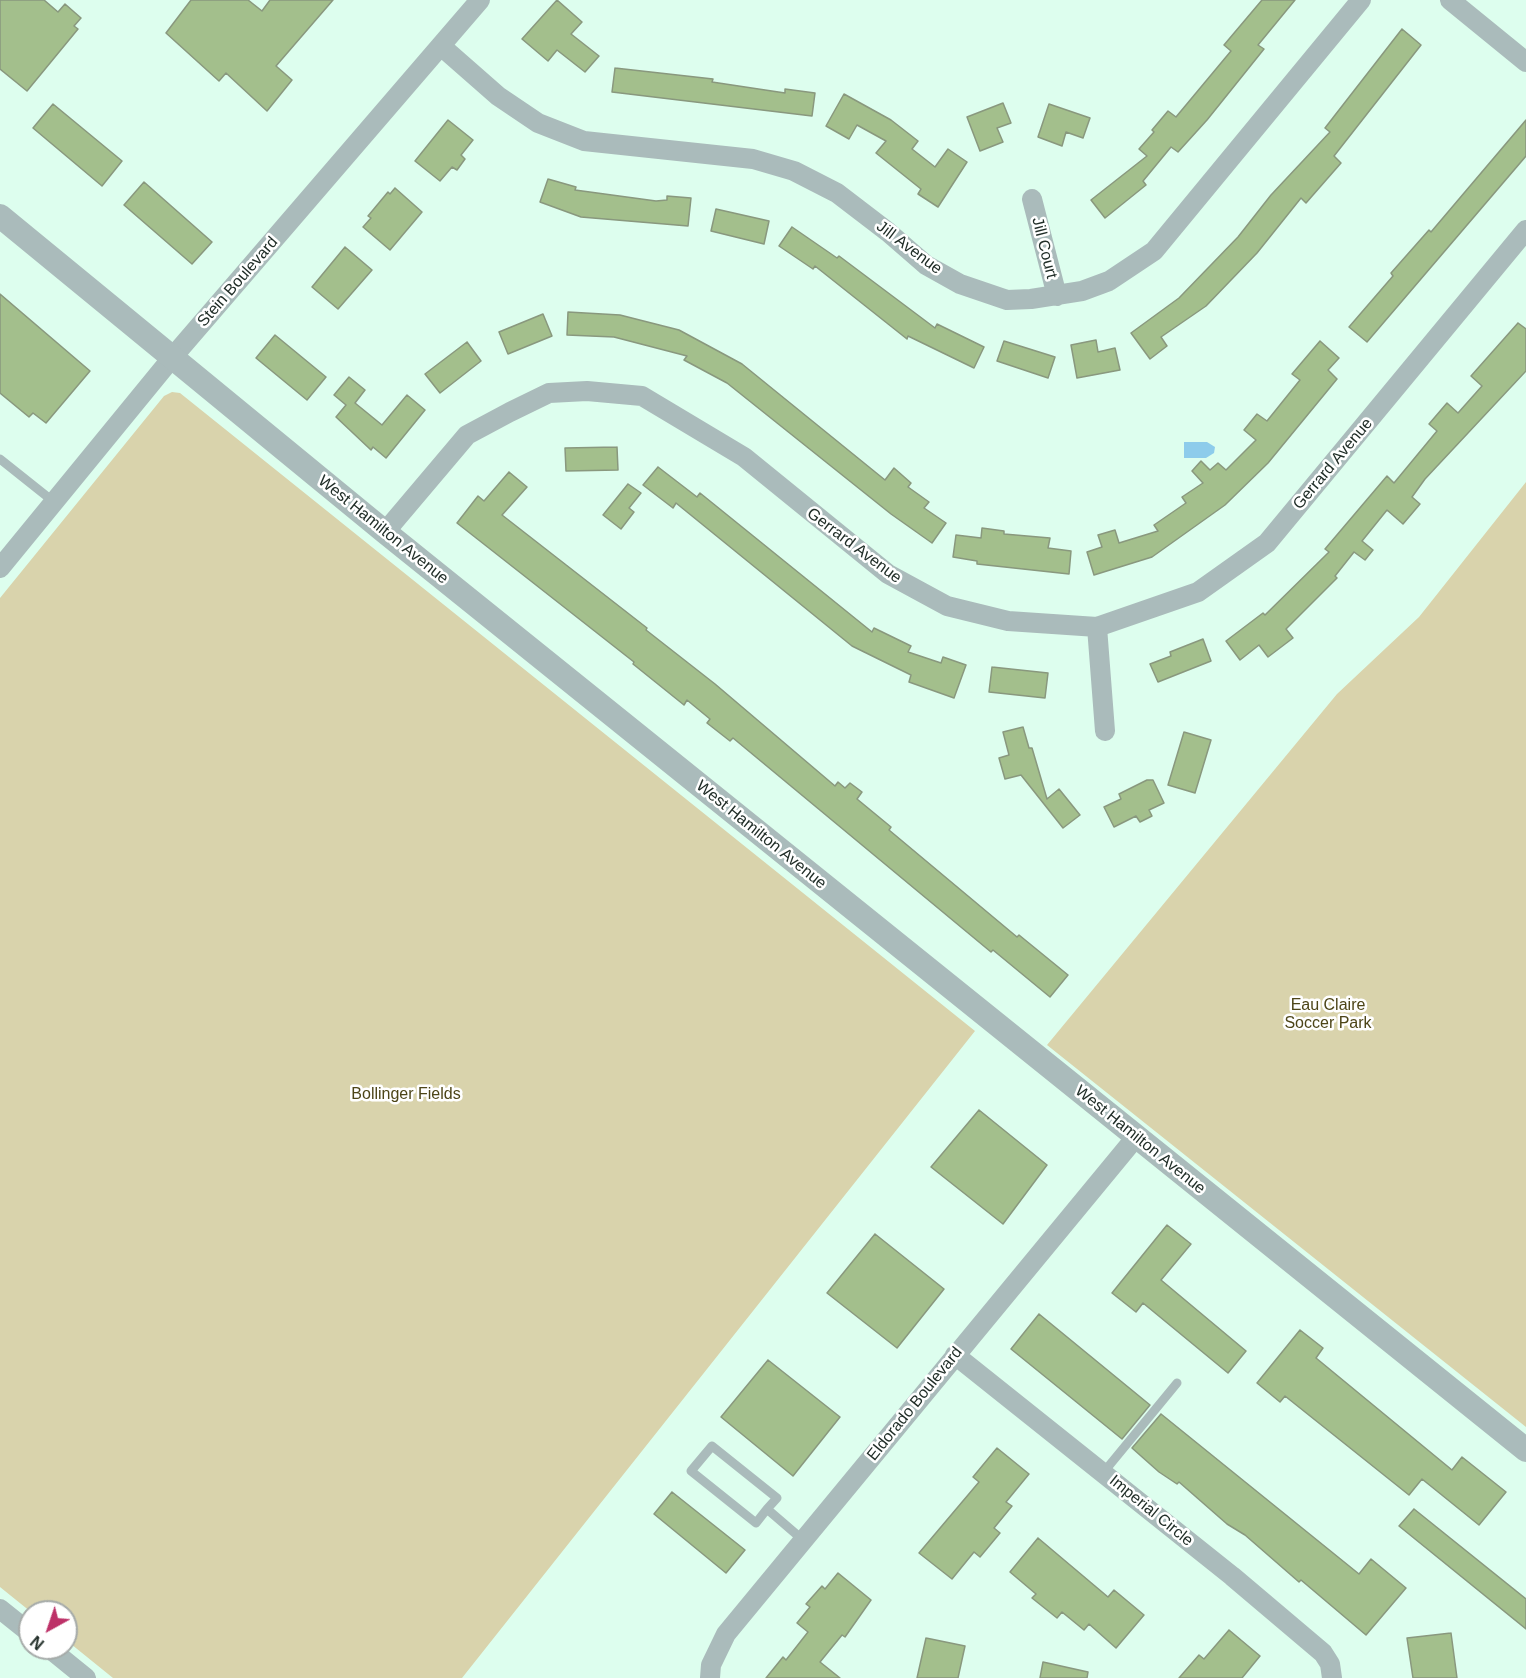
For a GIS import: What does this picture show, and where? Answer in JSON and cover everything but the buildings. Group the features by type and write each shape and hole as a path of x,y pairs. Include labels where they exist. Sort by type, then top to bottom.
{"street":[{"name":"Stein Boulevard","path":"0,568 171,359 480,0"},
{"name":"Jill Avenue","path":"441,46 498,96 538,123 584,141 753,159 794,171 837,193 926,264 960,284 1007,300 1057,296 1082,291 1109,281 1154,251 1361,0"},
{"path":"1450,0 1526,63"},
{"name":"Jill Court","path":"1032,199 1057,296"},
{"name":"West Hamilton Avenue","path":"0,216 171,359 1526,1450"},
{"name":"Gerrard Avenue","path":"385,532 467,435 502,416 549,393 587,391 642,396 744,458 888,574 947,606 1008,621 1097,627 1198,592 1267,543 1526,230"},
{"path":"1097,627 1105,731"},
{"name":"Eldorado Boulevard","path":"710,1678 711,1665 726,1634 1136,1137"},
{"name":"Imperial Circle","path":"955,1355 1323,1653 1330,1664 1332,1678"},
{"path":"0,1609 18,1623"},
{"path":"64,1660 86,1678"}],"lane":[{"path":"0,459 54,502"},
{"path":"1103,1473 1177,1383"},
{"path":"712,1446 777,1498 767,1509 756,1523 691,1470 712,1446"},
{"path":"767,1509 803,1540"}],"green space":[{"name":"Bollinger Fields","path":"172,392 180,393 975,1031 462,1678 113,1678 78,1650 78,1600 18,1602 0,1587 0,598 164,396"},
{"name":"Eau Claire Soccer Park","path":"1526,482 1526,1427 1047,1045 1337,694 1419,617"}],"water":[{"path":"1184,442 1207,442 1215,447 1214,453 1206,458 1184,458"}]}
